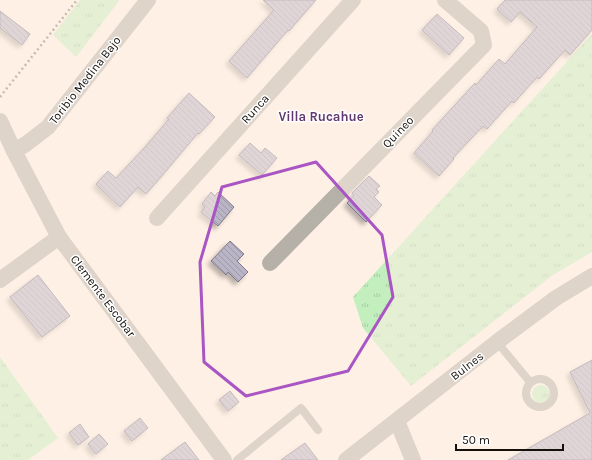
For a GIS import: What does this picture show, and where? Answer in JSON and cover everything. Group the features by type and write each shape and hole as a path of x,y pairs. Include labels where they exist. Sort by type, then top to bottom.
{"street":[{"name":"Runca","path":"157,218 353,0"},
{"name":"Quineo","path":"270,263 484,45 481,31 445,0"},
{"name":"Toribio Medina Bajo","path":"14,151 26,144 48,127 144,1"},
{"name":"Clemente Escobar","path":"0,123 59,237 224,460"},
{"path":"0,280 59,237"},
{"name":"Bulnes","path":"346,460 497,342 556,298 592,276"},
{"path":"397,421 413,460"}],"lane":[{"path":"497,342 530,382"},
{"path":"237,460 301,408 318,430"}],"path":[{"path":"0,96 77,0"}],"highlighted area":[{"path":"316,162 382,235 393,297 348,371 246,396 204,362 200,262 222,187"}],"green space":[{"path":"80,0 119,1 76,57 53,35"},
{"path":"592,34 592,252 553,275 411,386 363,328 353,297"},
{"path":"0,357 58,438 28,460 0,460"},
{"path":"541,385 547,388 550,394 547,400 541,403 535,400 532,394 535,388"}],"building":[{"path":"263,0 316,0 247,78 229,61 274,10"},
{"path":"505,0 592,0 592,30 570,55 565,50 539,79 537,77 514,103 512,101 487,129 483,126 453,158 454,159 439,176 414,153 433,131 432,130 475,83 476,85 499,59 505,64 537,27 520,12 511,22 497,9"},
{"path":"0,11 30,34 22,45 0,28"},
{"path":"437,14 464,38 449,55 422,30"},
{"path":"189,93 215,117 199,134 198,133 146,194 138,187 120,207 96,184 108,171 116,178 145,147 169,119 167,118"},
{"path":"250,143 261,153 265,148 277,158 262,175 239,155"},
{"path":"369,176 380,186 376,189 379,192 374,197 382,205 366,222 347,203 354,195 352,193"},
{"path":"211,192 215,196 218,192 234,207 218,226 201,212 205,207 202,204"},
{"path":"230,241 244,254 237,261 248,272 238,282 228,272 226,275 211,261"},
{"path":"38,275 70,316 42,337 10,297"},
{"path":"592,360 592,460 508,460 590,413 570,372"},
{"path":"230,391 239,402 228,411 219,400"},
{"path":"140,418 148,428 132,441 124,431"},
{"path":"80,424 89,437 78,445 69,433"},
{"path":"99,434 108,444 96,454 88,444"},
{"path":"185,442 199,460 161,460"},
{"path":"305,443 318,460 281,460"}],"district":[{"name":"Villa Rucahue","path":"321,116"}]}
